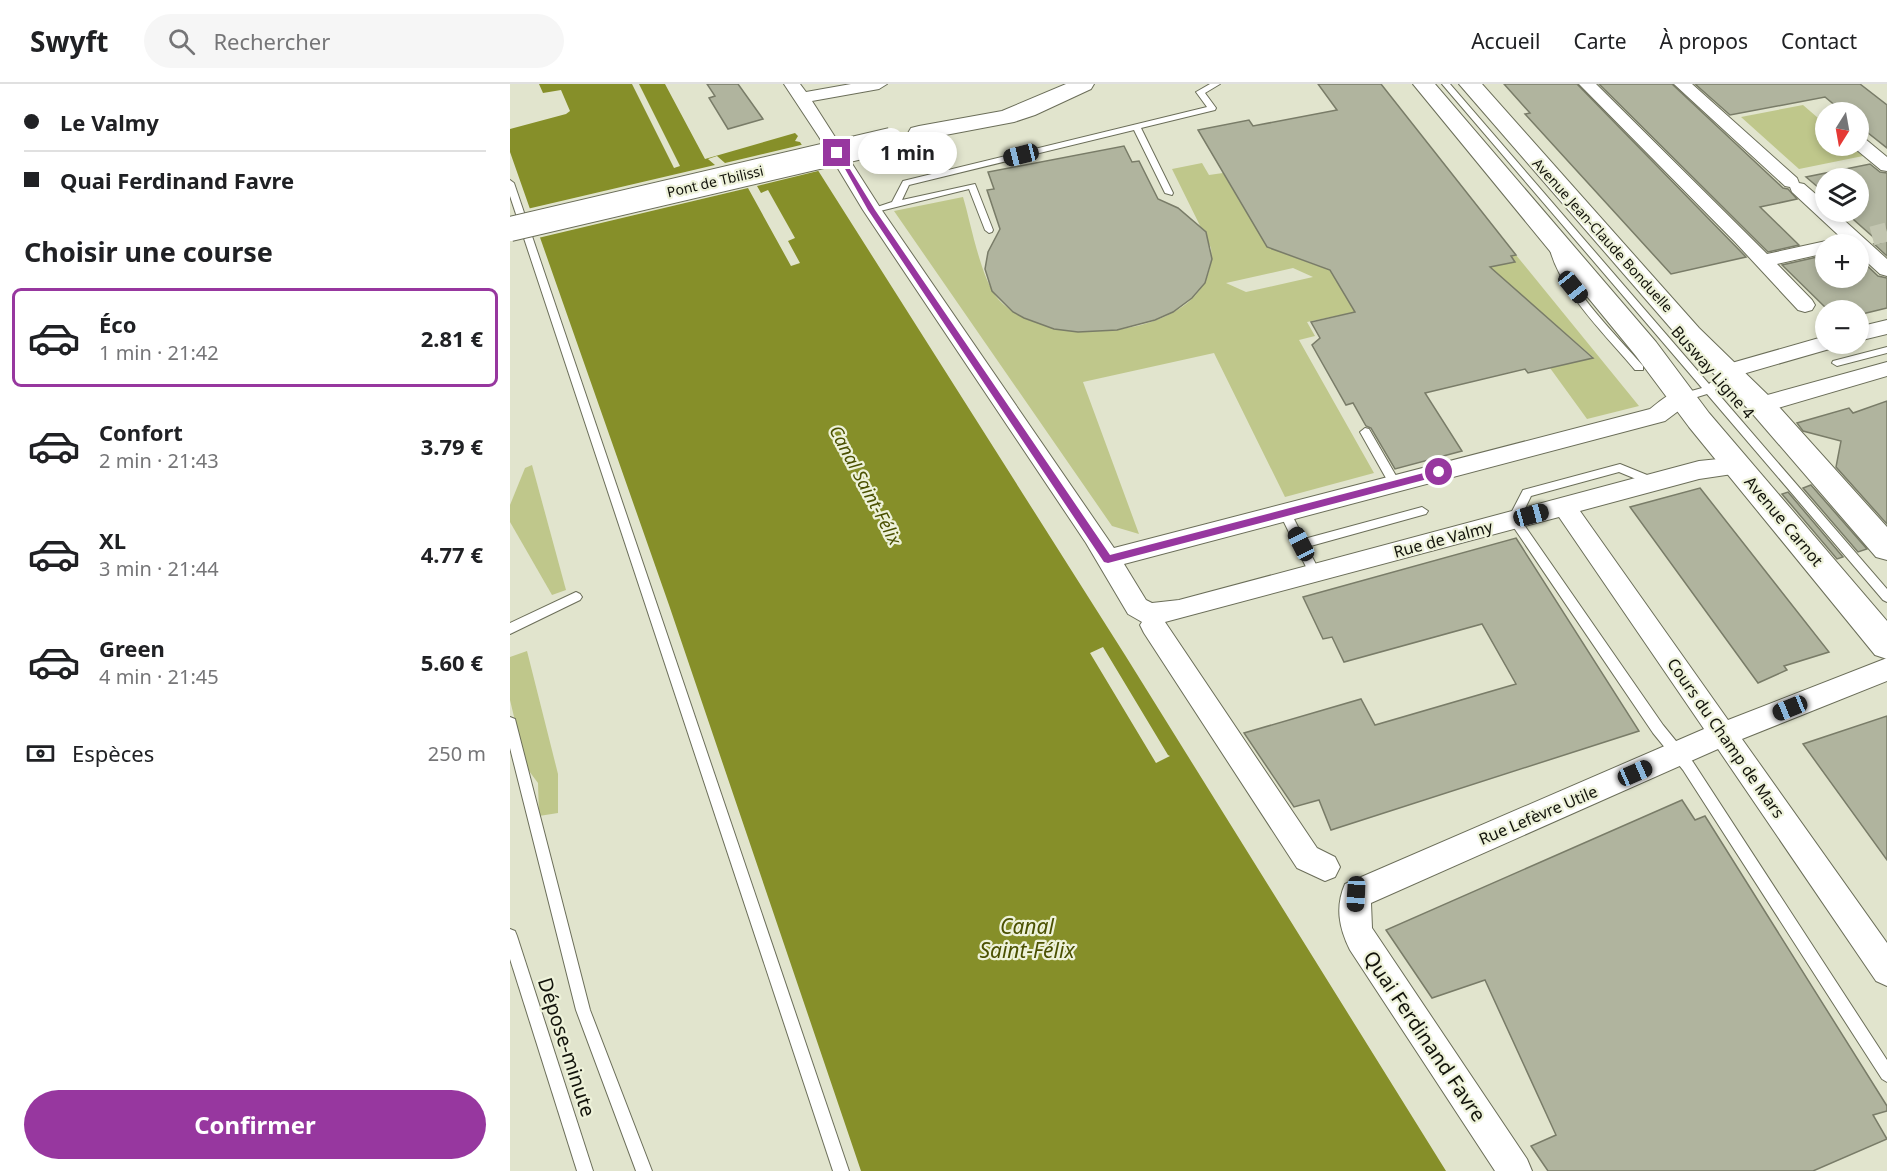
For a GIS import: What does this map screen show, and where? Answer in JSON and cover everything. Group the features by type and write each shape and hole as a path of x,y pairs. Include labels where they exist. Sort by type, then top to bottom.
{"main road":[{"path":"919,133 986,110 1047,84"},
{"path":"919,133 1006,117 1083,84"},
{"path":"1424,84 1646,349 1695,394"},
{"name":"Avenue Jean-Claude Bonduelle","path":"1470,84 1690,334 1735,377"},
{"name":"Pont de Tbilissi","path":"510,230 919,133"},
{"path":"1735,377 1887,548"},
{"name":"Avenue Carnot","path":"1695,394 1738,466 1887,645"}],"street":[{"path":"796,91 879,84"},
{"path":"1587,84 1805,305"},
{"path":"1682,84 1794,185 1858,234"},
{"path":"796,91 828,137 872,210 1108,559 1137,607 1151,619 1307,858 1325,867"},
{"path":"1869,151 1887,166"},
{"path":"1869,246 1887,270"},
{"path":"1762,261 1815,249"},
{"path":"1869,331 1887,327"},
{"path":"1735,377 1815,347"},
{"path":"1761,405 1887,369"},
{"path":"1108,559 1657,415 1695,394"},
{"name":"Rue de Valmy","path":"1151,619 1699,470 1738,466"},
{"name":"Cours du Champ de Mars","path":"1564,506 1887,970"},
{"name":"Rue Lefèvre Utile","path":"1356,894 1677,754 1887,669"},
{"name":"Quai Ferdinand Favre","path":"1356,894 1355,927 1361,939 1515,1171"}],"lane":[{"path":"896,204 906,183 1212,108 1200,92 1216,84"},
{"name":"Busway Ligne 4","path":"1446,84 1695,394 1887,597"},
{"path":"1137,127 1169,193"},
{"path":"510,183 841,1171"},
{"path":"872,210 972,186 989,230"},
{"path":"1552,237 1551,251 1560,271 1639,369"},
{"path":"1837,363 1887,350"},
{"path":"1695,394 1735,377"},
{"path":"1365,432 1395,483"},
{"path":"1653,482 1620,468 1527,493 1514,519 1696,778 1887,1074"},
{"path":"1301,544 1422,511"},
{"path":"1285,512 1315,574"},
{"path":"510,629 576,597"},
{"path":"510,723 583,1010 644,1171"},
{"name":"Dépose-minute","path":"510,936 585,1171"}],"shaded area":[{"path":"1803,105 1815,115 1815,156 1863,156 1799,169 1741,117"},
{"path":"1202,163 1209,175 1223,173 1267,247 1318,266 1323,259 1355,312 1307,322 1315,336 1299,340 1374,473 1285,497 1214,353 1083,382 1139,534 1112,526 894,211 963,197 982,266 999,300 1023,317 1054,327 1090,331 1127,328 1161,318 1189,302 1206,279 1211,248 1172,169","holes":["1293,268 1313,277 1246,292 1226,283"]},
{"path":"1516,255 1639,406 1587,419 1550,368 1593,357 1497,274 1466,266"},
{"path":"532,465 566,590 552,595 510,522 510,505 525,468"},
{"path":"527,651 558,774 558,813 539,816 538,783 526,767 510,700 510,657"}],"water":[{"name":"Canal Saint-Félix","path":"539,84 632,84 674,168 680,166 639,84 665,84 705,159 795,133 798,136 795,141 800,142 1125,655 1446,1171 861,1171 669,605 510,152 510,129 570,111 561,90 543,93"}],"pier":[{"path":"805,144 822,170 757,186 761,193 768,190 795,238 788,241 800,263 791,266 748,188 538,238 527,209 715,165 708,159 717,156 725,163"},
{"path":"1103,647 1170,756 1156,763 1090,653"}],"building":[{"path":"707,84 738,84 763,119 728,129 709,98 715,96"},
{"path":"1318,84 1381,84 1516,255 1511,256 1515,262 1490,267 1593,358 1528,373 1525,369 1425,393 1462,451 1395,469 1353,403 1346,405 1312,345 1320,338 1311,322 1355,312 1330,270 1267,247 1198,130 1249,120 1253,126 1337,110"},
{"path":"1504,84 1577,84 1746,257 1671,274 1525,114 1530,113"},
{"path":"1599,84 1672,84 1797,199 1760,207 1799,245 1768,252"},
{"path":"1695,84 1860,84 1887,105 1887,148 1869,134 1869,102 1831,102 1825,97 1730,115"},
{"path":"1124,146 1132,162 1139,161 1158,199 1178,208 1206,232 1212,259 1205,283 1192,298 1173,312 1155,320 1117,330 1078,332 1054,329 1013,312 992,291 985,269 988,252 1000,229 987,190 994,189 988,172"},
{"path":"1870,164 1880,172 1887,173 1887,256 1874,244 1880,243 1856,222 1869,222 1869,168 1850,168"},
{"path":"1815,175 1815,185 1806,177"},
{"path":"1815,258 1815,288 1869,288 1869,267 1878,276 1887,278 1887,308 1869,312 1869,300 1818,300 1782,265"},
{"path":"1887,401 1887,524 1836,467 1841,441 1803,431 1797,423 1849,408 1853,413"},
{"path":"1811,485 1867,549 1858,552 1803,488"},
{"path":"1700,488 1829,652 1784,666 1787,670 1758,683 1630,507"},
{"path":"1788,492 1843,557 1837,559 1782,494"},
{"path":"1516,538 1639,731 1331,830 1319,800 1294,807 1244,733 1361,699 1375,725 1516,684 1482,624 1344,662 1332,637 1323,639 1303,597"},
{"path":"1887,716 1887,860 1803,744"},
{"path":"1682,800 1695,820 1705,816 1887,1106 1887,1111 1873,1115 1887,1139 1813,1171 1548,1171 1531,1146 1556,1135 1485,980 1432,998 1386,930"}],"tunnel":[{"path":"1872,236 1887,232"}],"route":[{"path":"837,153 872,210 1108,559 1439,472"}]}
